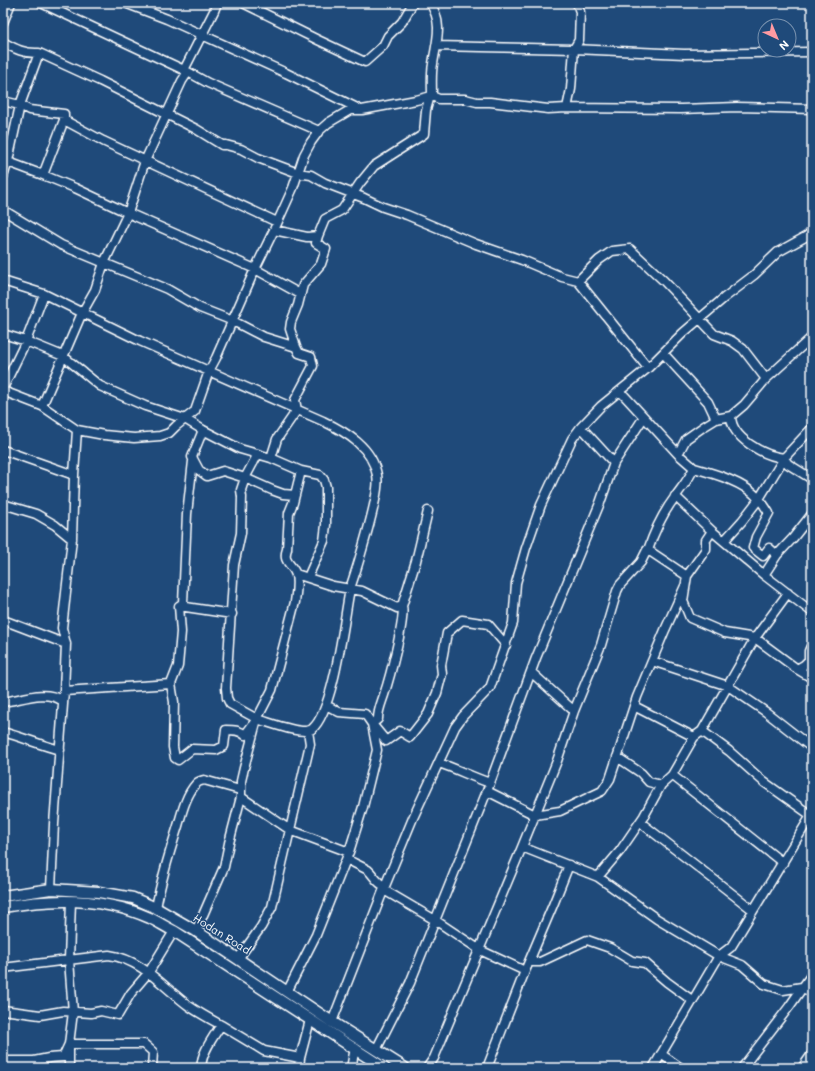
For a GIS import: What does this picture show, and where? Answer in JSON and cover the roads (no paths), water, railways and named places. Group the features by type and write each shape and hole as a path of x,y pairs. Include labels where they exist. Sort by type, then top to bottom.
{"main road":[{"name":"Hodan Road","path":"3,896 51,889 99,892 133,898 156,908 238,958 332,1022 405,1068"},
{"name":"Hodan Road","path":"3,907 51,901 71,901 104,905 132,911 150,918 174,931 384,1068"}],"street":[{"path":"3,22 11,3"},
{"path":"41,3 186,71 208,83 320,131"},
{"path":"125,3 167,19 286,73 362,110"},
{"path":"42,406 82,313 95,290 104,263 128,213 145,161 167,115 201,35 217,3"},
{"path":"243,3 365,62 383,46 388,36 402,22 413,3"},
{"path":"271,458 277,439 297,410 295,400 313,366 311,358 300,353 296,347 290,329 303,284 321,264 326,249 316,243 324,219 342,210 352,194 374,166 424,134 426,110 431,96 433,66 439,27 435,11 430,3"},
{"path":"567,108 571,90 574,49 579,40 580,12 577,3"},
{"path":"3,42 17,50 30,54 40,53 100,81 205,134 222,145 242,149 258,158 298,173 311,175 325,183 383,207 407,214 476,244 522,260 562,277 578,281 648,368"},
{"path":"436,46 574,49 684,54 812,52"},
{"path":"3,176 20,104 40,53"},
{"path":"3,391 42,406 77,430 134,438 160,436 169,433 194,411 209,371 233,321 255,269 288,201 304,155 320,131 342,114 350,110 362,110 431,96 439,99 465,99 477,102 490,102 548,109 681,109 737,107 812,109"},
{"path":"3,101 20,104 30,110 64,114 64,120 43,174"},
{"path":"64,120 103,142 145,161 275,226 307,237 318,236"},
{"path":"6,161 43,174 255,269 300,294"},
{"path":"3,210 61,245 167,289 200,308 233,321 264,337 296,347"},
{"path":"332,1022 413,818 456,727 463,716 490,688 513,623 516,583 526,548 541,505 572,439 601,406 648,368 683,333 754,275 778,252 812,231"},
{"path":"578,281 599,260 612,251 630,249 664,281 714,334 732,341 743,349 766,379"},
{"path":"3,281 44,294 140,341 342,430 354,439 368,453 375,466 378,476 377,490 369,528 350,588 341,643 326,705 320,719 308,732 287,729 276,724 257,719 234,706 227,698 227,662 232,614 234,565 240,533 241,490 245,478 258,454"},
{"path":"3,388 26,341 44,294"},
{"path":"3,334 26,341 63,356 100,386 145,406 185,419 202,430 240,449 271,458 301,471 320,475 324,480 326,487 326,525 324,541 308,577"},
{"path":"678,454 686,439 716,419 731,416 748,401 766,379 812,337"},
{"path":"663,353 708,402 716,419"},
{"path":"620,391 678,454 694,468 715,474 739,484 759,498 769,513 756,537 753,548 762,556 769,548 777,554"},
{"path":"731,416 731,423 734,429 746,441 756,448 775,457 784,458 788,464 812,479"},
{"path":"376,1050 410,983 489,787 531,672 600,503 614,463 644,417"},
{"path":"581,427 614,463"},
{"path":"724,542 759,498 784,458 812,428"},
{"path":"51,889 66,644 62,628 72,539 77,430"},
{"path":"179,606 183,603 187,514 193,460 192,457 202,430"},
{"path":"3,450 74,475"},
{"path":"193,460 199,470 207,476 223,471 245,478 283,494 295,495"},
{"path":"427,1068 434,1058 535,815 574,711 601,645 617,591 620,585 640,562 648,550 654,533 675,496 686,483 694,468"},
{"path":"179,606 182,632 178,666 171,684 174,702 173,752 178,760 192,749 216,750 224,746 226,730 234,730 245,735 257,719 272,690 295,602 296,574 286,560 286,553 289,512 301,471"},
{"path":"675,496 724,542 812,612"},
{"path":"3,504 36,514 55,525 72,539"},
{"path":"372,724 378,719 378,708 384,696 403,618 404,611 402,606 416,561 428,511"},
{"path":"764,575 777,554 793,538 812,514"},
{"path":"712,531 706,540 706,549 687,576 683,601 690,618 725,633 755,638 812,678"},
{"path":"648,550 687,576"},
{"path":"296,574 333,586 362,591 397,608 402,606"},
{"path":"439,763 458,769 535,815 560,811 602,791 610,779 634,706 685,586"},
{"path":"598,877 640,822 661,785 672,775 694,737 702,731 755,638 788,593"},
{"path":"179,606 232,614"},
{"path":"3,620 66,644"},
{"path":"326,705 339,712 365,714 386,740 400,731 410,737 428,714 437,693 442,674 441,665 447,633 462,620 488,624 506,646"},
{"path":"798,669 810,660 809,651 812,644"},
{"path":"652,661 728,686 766,712 812,748"},
{"path":"531,672 574,711"},
{"path":"64,691 171,684"},
{"path":"3,702 44,694 57,697 61,700 64,691"},
{"path":"634,706 694,737"},
{"path":"196,932 224,867 241,794 244,768 257,719"},
{"path":"287,992 316,935 348,856 377,750 372,724"},
{"path":"653,1068 719,956 731,946 812,815 764,782 729,751 702,731"},
{"path":"3,732 18,736 42,746 60,750"},
{"path":"238,958 249,946 272,907 310,744 308,732"},
{"path":"617,757 642,773 649,782 661,785"},
{"path":"672,775 783,863"},
{"path":"156,908 167,857 187,799 195,784 204,780 241,794 290,830 348,856 367,870 384,888 480,950 525,971"},
{"path":"640,822 753,910"},
{"path":"522,847 598,877 657,919 719,956 742,965 760,981 774,988 783,990 802,987 812,993"},
{"path":"486,1068 569,865"},
{"path":"69,1068 73,1012 70,960 71,901"},
{"path":"3,1010 40,1015 63,1011 91,1013 101,1011 118,1015 131,993 149,972 174,931"},
{"path":"529,962 540,962 587,940 610,948 632,961 645,963 667,982 693,1001"},
{"path":"3,968 109,955 120,957 149,972 189,1006 264,1050 300,1058"},
{"path":"742,1068 789,1007 812,974"},
{"path":"299,1068 300,1058 310,1020"},
{"path":"202,1068 201,1064 207,1049 221,1025"},
{"path":"3,1061 34,1061 63,1057 70,1044"},
{"path":"70,1044 144,1044 153,1052 152,1068"},
{"path":"351,1068 355,1048"},
{"path":"661,1054 682,1068"},
{"path":"802,1068 812,1054"}]}
